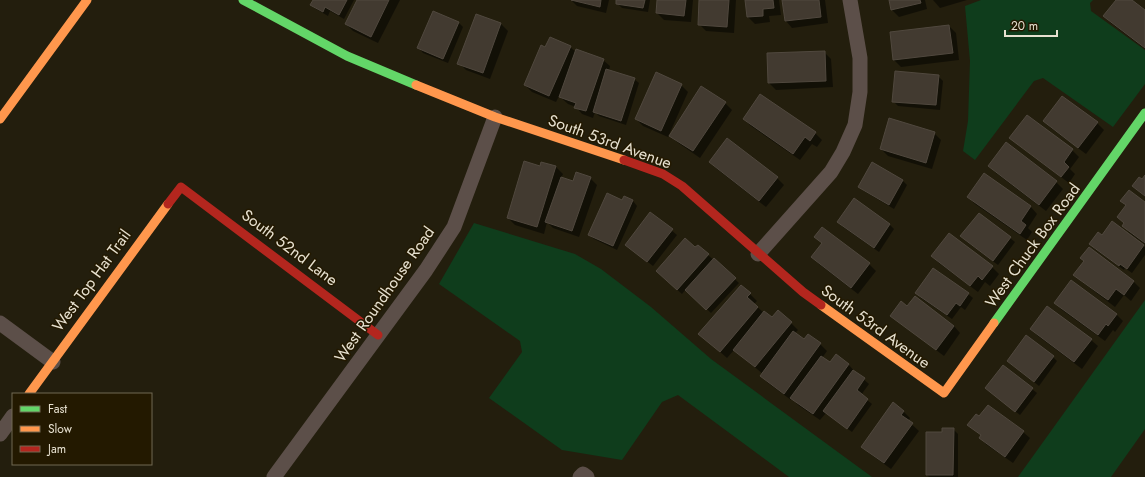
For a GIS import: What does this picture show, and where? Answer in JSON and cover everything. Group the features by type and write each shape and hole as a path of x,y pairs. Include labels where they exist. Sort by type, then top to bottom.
{"street":[{"path":"0,119 87,0"},
{"name":"South 53rd Avenue","path":"244,0 347,56 495,117 663,174 687,190 803,292 944,394"},
{"path":"758,254 831,172 843,152 855,125 860,92 860,58 850,0"},
{"name":"West Chuck Box Road","path":"944,394 1145,113"},
{"name":"West Roundhouse Road","path":"274,477 426,270 454,226 495,117"},
{"name":"South 52nd Lane","path":"181,187 378,335"},
{"name":"West Top Hat Trail","path":"30,393 181,187"},
{"path":"0,323 53,362"},
{"path":"0,434 12,417"}],"green space":[{"path":"981,0 1093,0 1090,3 1091,11 1145,50 1145,84 1113,127 1043,78 1034,81 975,160 963,151 968,121 970,61 965,6"},
{"path":"474,223 575,254 601,269 651,307 711,359 872,477 789,477 678,395 662,402 622,460 562,450 489,398 522,352 520,341 439,284"},
{"path":"1145,300 1145,429 1111,477 1018,477"}],"building":[{"path":"313,0 347,0 339,15 325,7 323,12 310,5"},
{"path":"357,0 389,0 371,37 345,24"},
{"path":"571,0 601,0 600,7"},
{"path":"616,0 645,0 643,8 616,4"},
{"path":"657,0 686,0 684,16 656,13"},
{"path":"699,0 729,0 727,27 698,25"},
{"path":"745,0 773,0 774,8 763,9 763,16 747,17"},
{"path":"782,0 819,0 821,17 785,21"},
{"path":"889,0 920,0 921,3 891,10"},
{"path":"1116,0 1132,0 1145,10 1145,48 1103,16"},
{"path":"433,11 459,22 443,59 417,48"},
{"path":"476,14 501,23 483,73 457,64"},
{"path":"949,25 953,53 893,60 890,32"},
{"path":"550,37 571,46 549,96 524,85 541,45 545,47"},
{"path":"576,49 604,59 586,111 574,108 576,103 559,97"},
{"path":"825,51 826,81 768,83 767,53"},
{"path":"606,69 635,78 621,121 593,112"},
{"path":"895,71 939,75 936,105 892,102"},
{"path":"656,72 682,84 661,131 635,119"},
{"path":"701,86 726,102 693,151 669,136"},
{"path":"760,94 816,132 810,141 805,137 793,154 743,119"},
{"path":"1062,96 1098,122 1078,148 1043,121"},
{"path":"1027,115 1073,149 1064,162 1069,167 1061,177 1009,138"},
{"path":"889,118 935,132 926,163 880,149"},
{"path":"727,138 778,177 759,201 709,162"},
{"path":"1006,142 1057,181 1039,205 988,166"},
{"path":"524,161 540,166 541,162 556,166 537,227 507,218"},
{"path":"872,162 903,180 889,205 858,187"},
{"path":"576,172 591,177 572,231 545,222 561,177 573,181"},
{"path":"984,173 1031,206 1021,221 1026,225 1020,234 967,197"},
{"path":"1145,175 1145,196 1132,186 1139,177 1142,179"},
{"path":"1129,190 1145,202 1145,243 1122,226 1124,223 1117,217 1126,205 1120,201"},
{"path":"607,193 622,200 624,196 633,200 613,246 588,235"},
{"path":"854,198 890,224 874,248 837,222"},
{"path":"650,212 673,229 647,262 625,245"},
{"path":"979,213 1011,237 993,261 960,236"},
{"path":"1112,221 1144,245 1127,269 1120,264 1119,266 1089,244 1098,232 1102,235"},
{"path":"822,227 870,263 851,288 811,257 822,243 814,237"},
{"path":"949,233 993,266 982,280 978,276 970,286 931,256"},
{"path":"685,238 695,247 698,245 709,254 677,290 656,271"},
{"path":"1089,247 1134,281 1124,295 1116,289 1108,300 1073,275 1084,261 1080,258"},
{"path":"714,258 736,278 706,310 685,290"},
{"path":"933,268 969,293 960,306 956,303 947,315 915,293"},
{"path":"1071,280 1117,314 1108,326 1106,324 1098,335 1054,303"},
{"path":"741,285 751,293 747,297 758,307 720,352 698,334"},
{"path":"915,296 954,326 936,350 890,316 901,301 907,306"},
{"path":"1047,306 1092,339 1074,362 1030,329"},
{"path":"778,310 792,322 755,367 733,350 764,311 772,317"},
{"path":"793,331 804,339 808,334 821,343 784,394 760,376"},
{"path":"1026,335 1054,356 1034,382 1007,361"},
{"path":"836,354 849,364 813,414 790,398 821,356 830,362"},
{"path":"1003,365 1033,388 1015,412 985,388"},
{"path":"853,370 865,378 857,390 868,399 847,429 823,411"},
{"path":"893,402 904,411 901,415 913,423 884,463 861,447"},
{"path":"988,405 1024,431 1005,457 979,438 981,435 967,425 976,414 979,416"},
{"path":"942,428 954,428 953,475 926,475 926,432 942,432"}],"traffic: fast":[{"path":"243,0 347,56 416,85"},
{"path":"994,323 1145,113"}],"traffic: slow":[{"path":"0,119 87,0"},
{"path":"416,85 495,117 624,160"},
{"path":"30,393 168,204"},
{"path":"821,305 944,393 994,323"}],"traffic: jam":[{"path":"624,160 663,174 682,186 803,292 821,305"},
{"path":"168,204 181,187 378,335"}]}
